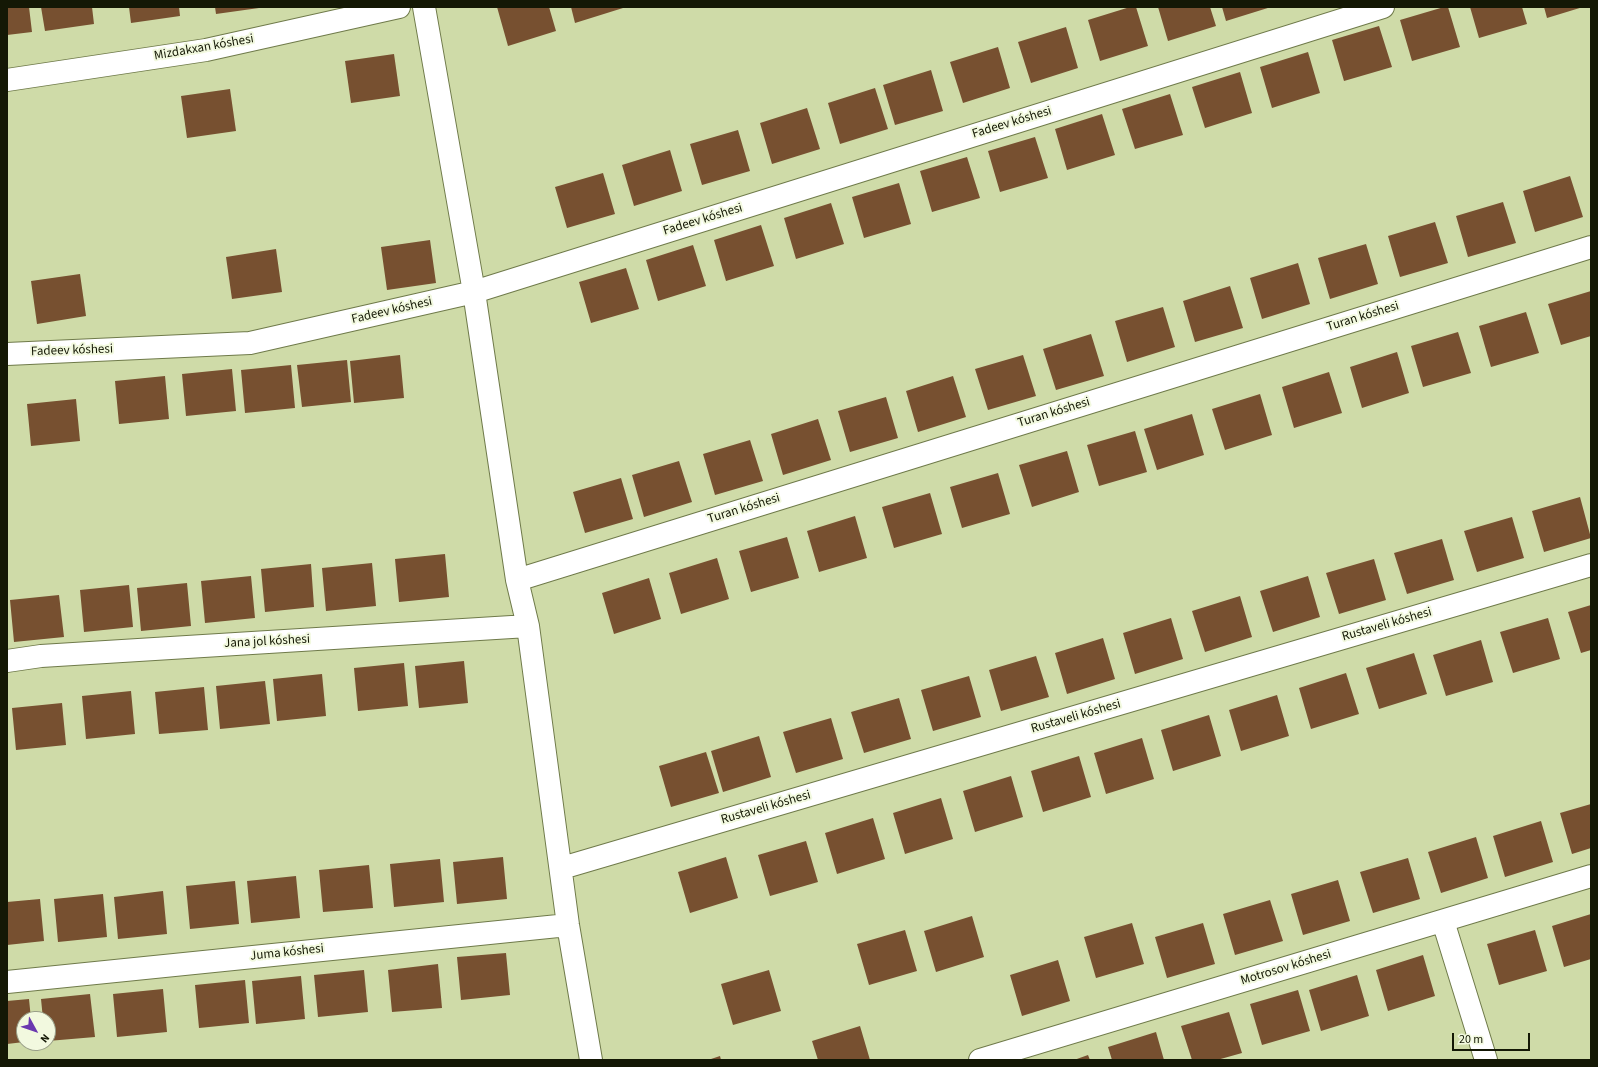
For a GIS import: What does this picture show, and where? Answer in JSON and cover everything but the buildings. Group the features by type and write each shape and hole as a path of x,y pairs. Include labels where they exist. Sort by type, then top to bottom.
{"street":[{"name":"Mizdakxan kóshesi","path":"7,80 206,50 399,7"},
{"path":"424,7 474,292 517,580 528,626 562,868 568,924 591,1060"},
{"name":"Fadeev kóshesi","path":"7,354 250,343 474,292 1383,7"},
{"name":"Turan kóshesi","path":"517,580 1591,247"},
{"name":"Rustaveli kóshesi","path":"562,868 1591,565"},
{"name":"Jana jol kóshesi","path":"7,661 41,656 528,626"},
{"name":"Motrosov kóshesi","path":"980,1060 1591,876"},
{"path":"1443,921 1486,1060"},
{"name":"Juma kóshesi","path":"7,982 568,924"}]}
